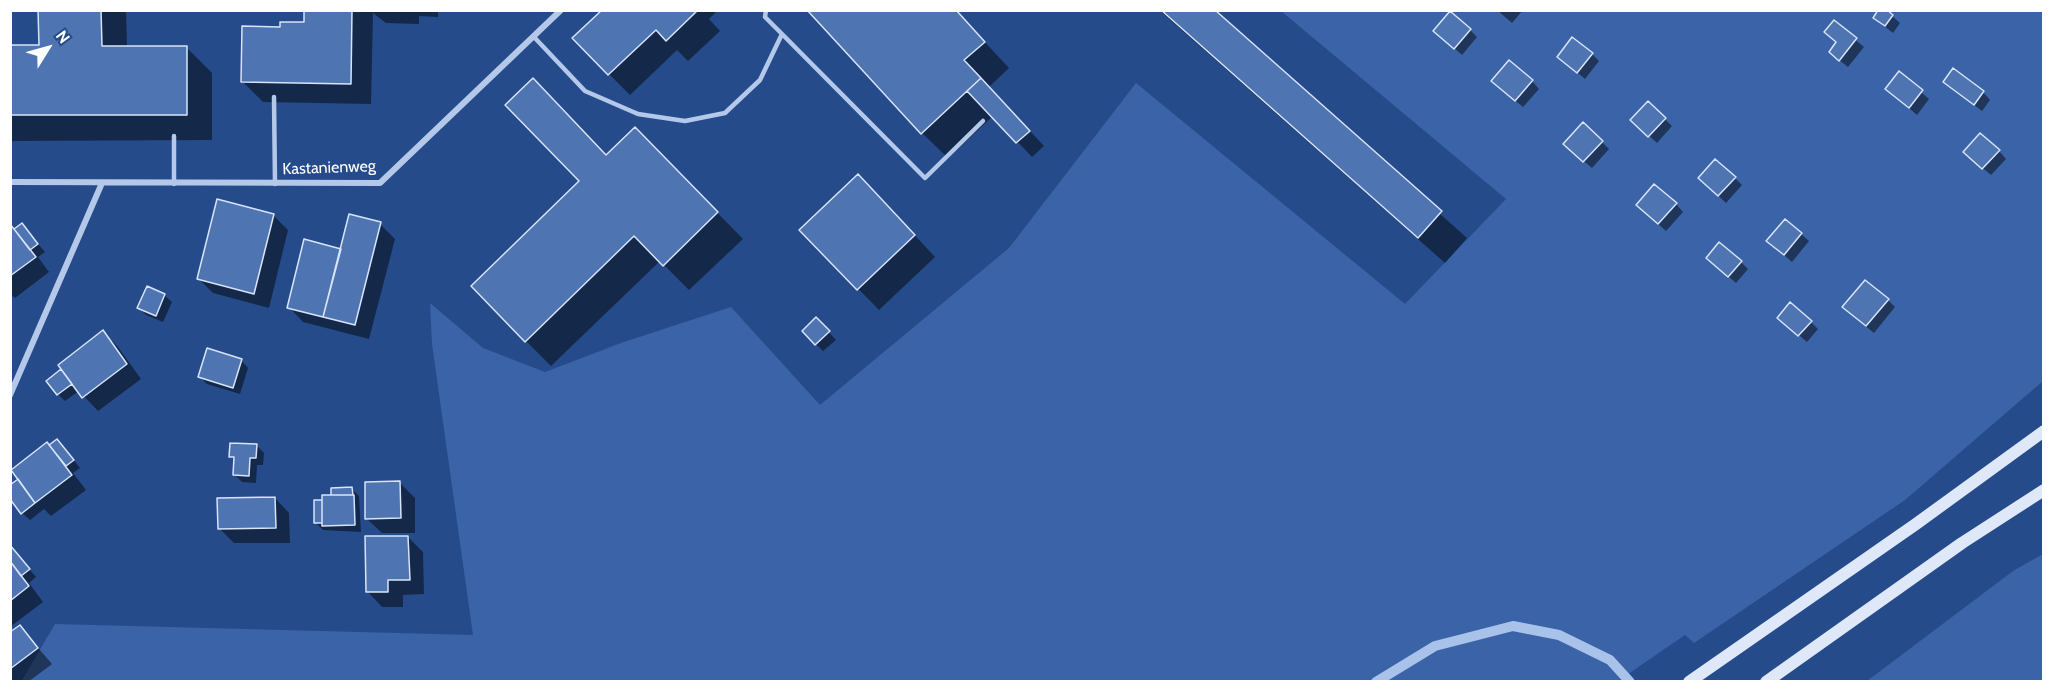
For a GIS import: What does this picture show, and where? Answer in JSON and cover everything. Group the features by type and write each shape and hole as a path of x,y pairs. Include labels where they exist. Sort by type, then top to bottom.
{"main road":[{"path":"1689,681 1916,524 2043,431"},
{"path":"1766,681 1962,543 2043,490"}],"street":[{"name":"Kastanienweg","path":"10,182 380,183 561,10"},
{"path":"10,395 102,183"}],"lane":[{"path":"766,10 765,17 925,178 983,121"},
{"path":"534,37 585,91 638,114 685,121 725,113 760,80 782,34"},
{"path":"274,97 274,184"},
{"path":"174,136 174,184"}],"shaded area":[{"path":"1281,11 2043,11 2043,381 1905,500 1694,643 1685,635 1618,681 21,682 55,624 473,635 432,344 430,303 483,348 545,372 621,343 731,307 820,405 1009,248 1136,83 1405,304 1506,199"},
{"path":"2043,554 2043,681 1867,681 2013,571"}],"building":[{"path":"38,10 101,10 102,46 187,46 187,115 10,115 10,45 39,45"},
{"path":"304,10 352,10 351,84 241,82 242,26 280,27 280,22 304,22"},
{"path":"602,10 698,10 666,41 656,30 608,75 572,38"},
{"path":"807,10 956,10 985,42 964,60 981,78 921,134"},
{"path":"1161,10 1215,10 1442,211 1418,238"},
{"path":"1878,10 1887,10 1893,15 1885,26 1873,18"},
{"path":"1450,11 1471,29 1454,49 1433,31"},
{"path":"1834,20 1857,38 1839,61 1829,52 1836,42 1824,32"},
{"path":"1572,37 1593,53 1577,73 1557,57"},
{"path":"1509,60 1533,80 1515,101 1491,81"},
{"path":"1953,68 1984,91 1974,105 1943,82"},
{"path":"1899,71 1923,90 1909,108 1885,89"},
{"path":"533,78 606,155 635,127 718,212 663,266 634,236 525,342 471,286 579,181 505,105"},
{"path":"981,78 1030,131 1016,143 967,91"},
{"path":"1648,101 1666,118 1648,137 1630,120"},
{"path":"1583,122 1603,141 1583,162 1563,144"},
{"path":"1980,133 2000,150 1982,169 1963,152"},
{"path":"1715,159 1736,177 1718,196 1698,178"},
{"path":"858,174 915,235 857,290 799,230"},
{"path":"1654,184 1677,203 1658,224 1636,205"},
{"path":"217,199 274,214 254,294 197,279"},
{"path":"349,214 381,222 355,325 323,317"},
{"path":"1785,219 1802,233 1784,255 1766,241"},
{"path":"22,223 38,244 30,250 14,229"},
{"path":"10,224 36,257 10,276"},
{"path":"304,239 341,249 323,317 287,308"},
{"path":"1719,242 1742,261 1728,277 1706,258"},
{"path":"1865,280 1889,299 1866,326 1842,307"},
{"path":"147,286 165,294 156,316 137,308"},
{"path":"1790,302 1812,321 1798,336 1777,318"},
{"path":"816,317 830,331 815,345 802,331"},
{"path":"103,330 127,364 82,398 58,365"},
{"path":"207,348 242,359 233,388 198,377"},
{"path":"61,369 72,384 57,395 46,381"},
{"path":"57,439 74,460 66,466 49,445"},
{"path":"47,442 72,475 35,503 11,470"},
{"path":"230,443 257,444 256,458 250,458 249,476 233,475 234,457 229,457"},
{"path":"18,479 35,503 21,514 10,499 10,485"},
{"path":"400,481 401,518 365,519 365,482"},
{"path":"352,487 353,495 331,495 331,488"},
{"path":"322,495 354,495 355,525 322,526"},
{"path":"275,497 276,528 218,529 217,498"},
{"path":"314,500 322,500 322,523 314,523"},
{"path":"365,536 408,536 410,580 388,580 388,592 366,592"},
{"path":"10,545 30,569 21,576 10,561"},
{"path":"10,561 29,586 10,601"},
{"path":"20,625 38,648 10,669 10,632"}],"waterway":[{"path":"1376,682 1435,646 1513,626 1559,635 1610,660 1630,682"}]}
